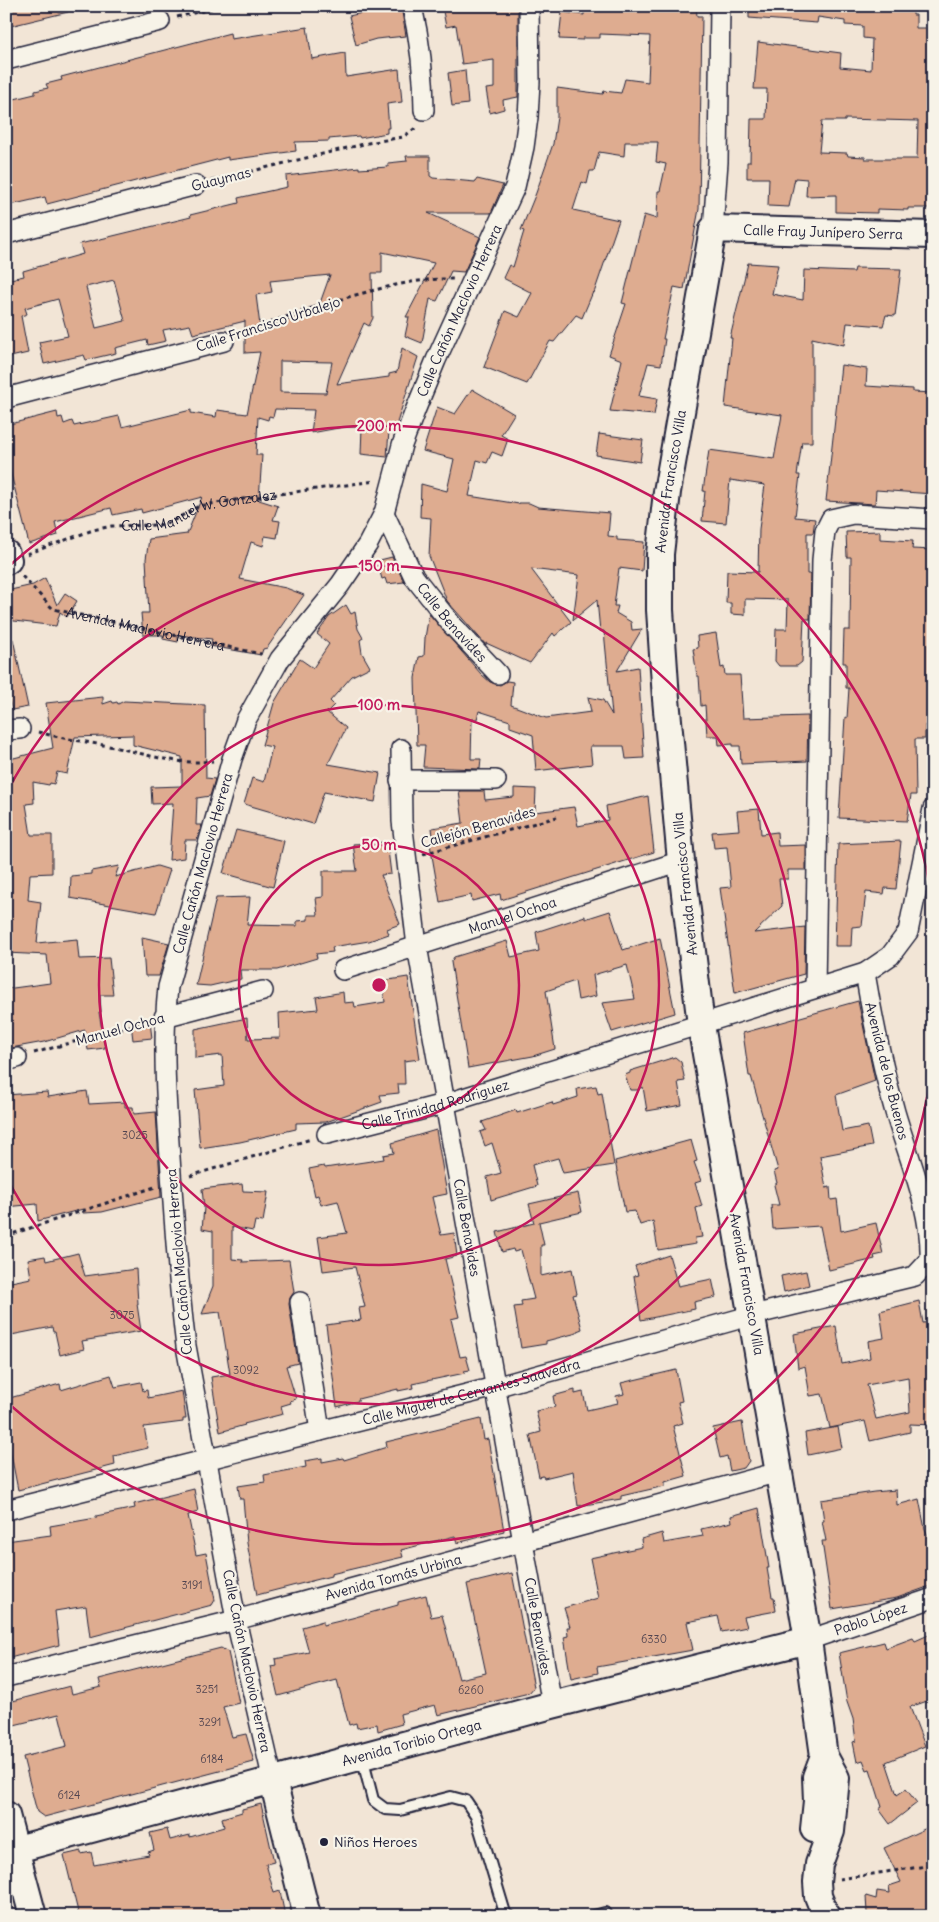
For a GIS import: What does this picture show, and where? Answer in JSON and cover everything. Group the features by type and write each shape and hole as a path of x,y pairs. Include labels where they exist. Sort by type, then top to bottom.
{"main road":[{"name":"Calle Fray Junípero Serra","path":"713,229 933,235"},
{"name":"Avenida Francisco Villa","path":"713,229 667,492 660,554 660,610 681,861 701,1025 753,1315 808,1640 824,1756 836,1778 831,1831 818,1864 818,1896 826,1916"},
{"name":"Avenida Toribio Ortega","path":"11,1851 552,1705 808,1640"},
{"name":"Avenida Francisco Villa","path":"806,1916 799,1885 801,1861 814,1829 817,1801 816,1777 824,1756"},
{"path":"273,1781 307,1916"},
{"path":"6,1815 16,1888 33,1916"}],"street":[{"path":"412,6 418,31 424,82 424,110"},
{"name":"Calle Cañón Maclovio Herrera","path":"273,1781 236,1620 205,1459 180,1301 164,1069 164,1017 168,987 174,959 232,759 246,720 280,659 340,585 368,544 384,513 402,445 415,411 514,187 524,147 530,82 529,6"},
{"name":"Avenida Francisco Villa","path":"713,229 718,162 720,6"},
{"path":"6,60 160,21"},
{"name":"Guaymas","path":"6,234 196,184"},
{"name":"Calle Francisco Urbalejo","path":"6,398 224,342"},
{"name":"Calle Benavides","path":"384,513 414,577 452,625 498,674"},
{"path":"815,988 822,570 825,531 831,520 853,514 933,519"},
{"name":"Calle Benavides","path":"401,749 400,780 405,859 417,946 552,1705"},
{"path":"400,780 496,780"},
{"path":"865,973 890,956 908,932 933,809"},
{"name":"Manuel Ochoa","path":"343,970 681,861"},
{"name":"Calle Trinidad Rodriguez","path":"327,1134 444,1104 865,973"},
{"name":"Avenida de los Buenos","path":"865,973 878,1045 895,1111 927,1218 930,1260"},
{"name":"Manuel Ochoa","path":"164,1017 263,992"},
{"name":"Calle Miguel de Cervantes Saavedra","path":"6,1510 495,1387 753,1315 915,1276 930,1260"},
{"path":"300,1302 320,1431"},
{"name":"Avenida Tomás Urbina","path":"6,1676 236,1620 779,1472"},
{"name":"Pablo López","path":"808,1640 933,1598"}],"lane":[{"path":"362,1757 373,1800 385,1809 400,1810 451,1797 466,1801 476,1816 505,1912 509,1916"},
{"path":"594,1916 605,1913"}],"path":[{"path":"160,21 223,6"},
{"name":"Guaymas","path":"196,184 368,143 402,137 417,126 424,110"},
{"name":"Calle Francisco Urbalejo","path":"224,342 272,321 310,308 397,284 432,279 473,282"},
{"name":"Calle Manuel W. Gonzalez","path":"7,559 93,530 112,526 159,525 171,522 199,506 360,485 395,475"},
{"name":"Avenida Maclovio Herrera","path":"7,559 52,609 280,659"},
{"path":"13,730 104,745 180,763 232,759"},
{"name":"Callejón Benavides","path":"405,859 557,817"},
{"name":"Manuel Ochoa","path":"11,1059 164,1017"},
{"path":"6,1236 327,1134"},
{"path":"817,1882 933,1865"}],"building":[{"path":"6,6 68,6 68,12 6,27"},
{"path":"392,6 401,6 406,36 376,39 356,45 349,16"},
{"path":"442,6 518,6 518,97 503,100 504,109 490,113 486,89 494,88 494,60 462,64 456,25 446,27"},
{"path":"584,6 609,6 609,10 636,10 636,6 696,6 697,16 702,16 699,209 684,289 674,287 663,339 665,339 661,365 648,363 639,396 657,399 654,415 610,411 622,360 609,355 626,304 622,303 644,215 657,219 658,191 660,191 666,164 656,162 658,142 625,142 624,156 599,152 594,171 590,171 587,184 582,182 573,210 619,220 594,293 582,318 576,315 554,342 550,341 527,384 484,367 505,311 519,317 532,293 503,278 509,265 513,267 524,231 521,230 553,144 557,117 557,88 603,94 604,91 621,93 625,79 648,82 650,36 600,34 600,38 583,38 583,40 559,39 562,12 584,15"},
{"path":"749,6 913,6 913,15 916,15 916,28 933,28 933,208 908,208 908,210 877,209 877,213 836,212 836,195 806,196 807,179 795,178 789,207 768,206 769,178 747,178 747,162 750,162 751,119 766,119 767,89 754,89 758,42 841,53 840,67 871,70 872,39 863,38 863,26 845,25 845,21 818,17 817,23 749,18","holes":["845,119 918,121 917,159 865,159 865,157 848,156 847,153 819,152 822,121 845,121"]},
{"path":"307,27 312,59 345,53 346,77 399,69 402,102 387,104 389,128 387,128 387,133 360,138 359,136 329,139 329,141 295,142 296,151 228,160 228,157 47,204 45,197 6,206 6,101 35,94 35,91 48,88 46,84 62,80 61,77 230,33 231,39"},
{"path":"465,70 468,104 452,106 448,73"},
{"path":"406,156 430,156 430,176 433,178 475,182 477,179 503,185 491,213 428,213 480,237 464,272 451,271 437,301 430,299 422,343 405,336 409,317 406,317 434,263 382,252 382,273 372,273 373,318 369,326 364,323 337,384 389,377 389,374 397,372 402,348 418,357 394,432 389,431 387,457 361,454 362,427 344,427 311,433 314,410 275,409 273,417 269,416 268,420 258,417 256,455 262,455 259,500 278,506 273,520 280,521 277,538 265,536 263,546 251,542 240,579 286,588 304,595 267,648 263,649 261,655 210,646 212,639 178,635 178,642 163,639 163,635 143,635 141,613 149,613 146,559 149,539 187,534 202,497 142,513 141,509 113,515 111,508 55,522 58,535 29,544 6,455 6,425 57,412 58,418 62,417 64,424 72,421 74,426 119,416 122,427 191,410 191,413 216,417 217,410 247,414 260,352 245,353 245,321 193,334 190,325 163,330 166,341 148,345 147,340 115,348 116,353 86,360 84,355 44,364 39,342 68,336 58,299 25,308 27,314 21,316 28,353 6,358 6,280 24,276 23,271 83,254 80,244 191,217 190,215 239,203 238,198 287,187 286,176 359,167 359,169 388,167 388,163 407,161","holes":["330,275 320,303 286,322 260,326 256,295 272,292 270,281","114,280 125,321 96,328 86,287","280,361 332,362 326,393 280,392"]},
{"path":"748,263 778,265 772,294 803,300 804,270 854,272 855,268 901,269 895,316 886,315 883,326 847,323 844,345 812,338 812,442 802,442 797,475 800,475 795,517 815,519 813,533 807,533 807,574 811,574 810,619 804,619 802,662 797,666 779,666 775,661 776,629 787,629 788,600 745,599 745,615 731,614 731,603 726,603 727,571 758,572 759,529 765,485 730,480 726,523 702,521 705,491 703,491 709,450 774,459 782,415 725,407 732,338 730,338"},
{"path":"841,365 867,369 866,386 913,389 913,392 933,393 933,494 876,490 875,504 826,501"},
{"path":"472,389 514,414 501,435 508,439 502,456 492,452 487,463 477,460 469,496 519,504 529,503 538,507 610,513 608,536 617,537 617,540 644,542 642,571 619,568 614,606 618,606 616,613 631,622 632,630 642,629 617,671 638,667 644,758 626,759 624,746 590,746 592,764 536,771 533,735 510,727 510,721 479,711 477,719 472,719 471,759 481,759 480,769 423,767 425,745 417,745 415,678 419,657 424,656 429,614 490,682 500,685 507,681 513,682 511,705 546,718 591,712 588,697 603,700 612,715 604,631 600,631 597,600 573,620 579,575 531,569 571,622 555,636 553,633 530,663 486,643 486,645 447,601 429,556 431,518 420,517 421,484 447,491 454,459 423,451 437,407 455,414"},
{"path":"599,434 643,440 640,462 596,455"},
{"path":"880,531 880,539 913,541 912,549 933,550 933,650 928,725 925,725 925,739 915,739 916,795 911,795 907,821 839,818 845,717 847,718 849,688 846,688 846,663 843,663 844,630 850,630 851,557 847,557 846,532"},
{"path":"392,557 404,582 387,584 385,578 382,579 378,565 381,564 380,560"},
{"path":"45,578 57,605 65,593 77,601 67,617 60,612 56,626 6,620 6,591 33,585"},
{"path":"346,605 351,614 355,612 358,629 363,638 360,640 362,653 370,667 352,676 330,701 334,705 327,712 346,728 328,764 380,773 375,802 324,792 313,824 244,804 252,778 264,782 272,747 262,745 274,703 300,659 313,668 329,644 317,634 329,617"},
{"path":"716,633 721,668 724,667 725,675 740,675 743,718 808,716 807,761 741,764 740,746 733,746 733,744 719,745 718,736 707,736 705,705 701,706 699,676 697,676 693,649 698,648 697,636"},
{"path":"6,639 13,639 28,707 12,710 9,700 6,701"},
{"path":"103,697 103,704 112,701 118,704 124,701 205,705 206,778 215,779 210,796 197,798 196,825 202,825 197,840 185,840 184,858 169,860 173,803 152,804 151,787 182,786 182,757 133,745 133,735 75,737 67,774 57,772 54,784 33,782 34,803 26,804 31,835 52,835 52,873 30,874 28,900 41,902 37,943 77,939 79,959 109,958 113,995 100,995 101,1012 99,1012 105,1048 88,1050 85,1030 44,1042 11,1048 11,1046 6,1046 6,989 50,983 47,955 6,953 6,760 53,748 46,703"},
{"path":"514,788 536,789 535,812 574,807 578,826 608,820 606,806 648,796 654,852 501,900 500,894 472,901 471,895 440,902 430,844 434,843 432,828 463,823 459,791 484,791 485,800 514,797"},
{"path":"759,809 761,834 777,832 778,846 806,845 806,870 788,870 788,879 779,879 782,906 754,933 805,927 804,974 735,993 720,888 731,887 727,847 714,848 712,832 739,830 737,811"},
{"path":"236,830 284,841 273,887 223,873"},
{"path":"901,841 896,889 885,888 884,894 866,892 862,926 852,927 851,946 835,946 838,844"},
{"path":"387,842 391,874 381,875 400,924 387,929 389,934 369,941 332,947 333,952 316,954 317,958 277,970 240,970 241,979 210,986 196,985 216,898 250,897 247,925 297,926 297,921 308,920 308,915 318,915 316,898 323,897 323,871 357,871 353,844"},
{"path":"119,866 115,877 157,866 170,870 156,913 70,898 71,876 91,874 91,871"},
{"path":"610,911 623,950 660,938 675,1013 612,1032 602,1003 635,999 627,965 593,975 596,996 578,1000 575,981 546,991 555,1049 533,1056 468,1068 451,962 454,957 507,941 511,957 539,951 536,932 585,916 585,919"},
{"path":"142,937 169,943 159,976 145,976"},
{"path":"408,977 420,1059 404,1061 405,1084 398,1084 399,1093 380,1095 382,1102 326,1122 296,1123 296,1129 240,1142 200,1148 195,1090 224,1086 222,1055 195,1058 195,1029 247,1018 248,1039 280,1038 279,1013 318,1009 316,997 343,992 344,1003 354,1002 355,1007 385,1002 382,981"},
{"path":"858,1001 875,1081 836,1095 842,1131 868,1126 872,1146 820,1156 826,1188 830,1187 831,1200 837,1199 841,1231 876,1223 883,1254 874,1256 875,1259 829,1270 820,1226 773,1229 771,1205 779,1205 774,1185 777,1183 774,1171 778,1170 751,1076 749,1076 743,1033"},
{"path":"150,1022 152,1038 133,1040 131,1024"},
{"path":"675,1057 681,1062 685,1081 678,1082 682,1105 647,1111 643,1087 637,1090 630,1090 625,1075 630,1073 630,1071"},
{"path":"596,1086 598,1094 602,1093 614,1165 563,1173 558,1158 532,1165 537,1186 491,1200 487,1177 501,1173 492,1143 485,1146 480,1132 486,1130 482,1122 516,1110 517,1113 552,1102 553,1105 578,1097 577,1089"},
{"path":"87,1091 89,1104 125,1102 125,1107 133,1107 134,1114 156,1112 161,1197 102,1212 83,1213 83,1209 38,1221 37,1204 6,1207 6,1095 47,1092 48,1097"},
{"path":"436,1130 447,1194 432,1197 441,1235 454,1233 457,1256 445,1259 459,1317 451,1319 460,1357 466,1356 470,1370 464,1371 465,1373 412,1384 413,1388 398,1391 398,1389 358,1399 358,1401 337,1407 326,1325 361,1320 359,1308 365,1307 355,1267 323,1271 318,1237 347,1233 338,1201 321,1205 318,1195 315,1196 309,1169 384,1159 383,1155 394,1153 392,1143"},
{"path":"691,1140 697,1161 694,1162 701,1181 695,1183 702,1206 696,1208 702,1237 695,1238 696,1244 658,1250 653,1221 640,1225 635,1211 625,1212 615,1161"},
{"path":"242,1184 243,1191 268,1192 263,1222 255,1221 253,1231 232,1227 232,1259 243,1260 242,1262 289,1260 294,1292 289,1304 298,1363 286,1366 296,1399 290,1401 291,1403 281,1406 283,1414 220,1432 211,1377 230,1374 220,1312 202,1314 213,1286 213,1231 202,1229 204,1208 202,1189"},
{"path":"578,1193 582,1212 539,1222 544,1245 541,1245 541,1276 572,1269 577,1294 573,1295 582,1329 577,1331 577,1333 546,1341 546,1344 521,1348 514,1307 522,1306 521,1301 534,1299 521,1250 514,1252 513,1249 502,1252 497,1232 534,1223 529,1204"},
{"path":"78,1253 85,1276 136,1269 137,1304 141,1331 82,1341 84,1349 60,1355 55,1332 53,1332 52,1327 6,1336 6,1283 31,1278 28,1259 45,1256 46,1261"},
{"path":"669,1255 678,1286 712,1279 716,1297 694,1302 695,1309 641,1320 634,1276 638,1275 635,1266"},
{"path":"806,1271 809,1285 784,1292 781,1276"},
{"path":"919,1301 923,1323 933,1322 933,1425 910,1424 910,1432 870,1441 865,1421 830,1428 822,1394 810,1396 805,1366 798,1368 794,1334 836,1326 842,1364 870,1358 868,1341 884,1338 880,1311","holes":["908,1377 910,1412 876,1419 867,1385"]},
{"path":"676,1370 682,1401 678,1402 683,1423 673,1426 686,1476 665,1482 665,1486 621,1496 621,1499 578,1506 573,1471 544,1478 543,1476 539,1477 530,1435 541,1432 536,1411 555,1407 553,1396 575,1390 575,1394 583,1392 587,1410 618,1403 616,1396 624,1394 621,1383"},
{"path":"111,1375 115,1387 141,1382 143,1391 147,1390 148,1398 182,1391 186,1419 183,1419 183,1422 144,1427 148,1448 114,1456 115,1465 18,1490 9,1444 6,1444 6,1399 60,1384 61,1390"},
{"path":"481,1419 484,1440 488,1439 504,1531 457,1543 455,1536 401,1550 403,1557 331,1574 331,1576 257,1595 247,1543 243,1499 240,1499 238,1486 265,1482 264,1475 306,1467 305,1461 322,1458 322,1462 343,1458 344,1460 387,1447 386,1442"},
{"path":"742,1422 749,1461 744,1468 730,1471 727,1456 720,1458 713,1428"},
{"path":"838,1427 842,1448 808,1455 805,1433"},
{"path":"194,1489 198,1512 188,1515 196,1555 206,1553 215,1600 212,1605 90,1637 86,1606 55,1611 59,1645 6,1659 6,1541 51,1535 50,1526 96,1518 96,1516 135,1508 134,1504"},
{"path":"896,1490 897,1505 919,1499 925,1529 933,1546 933,1585 897,1598 832,1609 822,1541 826,1541 822,1521 824,1521 821,1500"},
{"path":"759,1508 769,1568 767,1568 776,1611 744,1617 747,1627 722,1632 718,1616 687,1622 693,1650 597,1667 598,1673 571,1679 564,1637 568,1636 567,1627 570,1627 564,1608 598,1598 590,1558 642,1547 641,1539 662,1533 664,1543 703,1536 701,1529 732,1522 731,1516"},
{"path":"512,1573 534,1687 529,1693 438,1715 435,1705 400,1714 402,1724 378,1731 377,1724 357,1728 356,1723 349,1725 337,1680 278,1696 271,1666 276,1665 275,1659 309,1652 302,1627 323,1621 323,1625 352,1618 398,1605 398,1602 426,1595 431,1617 442,1615 459,1679 486,1673 467,1584"},
{"path":"933,1633 933,1699 910,1707 925,1746 886,1762 897,1795 906,1789 917,1803 890,1824 879,1809 882,1807 870,1769 867,1770 863,1760 857,1762 853,1742 856,1741 853,1719 847,1702 839,1653 884,1642 886,1648 913,1638 915,1641"},
{"path":"221,1648 228,1652 239,1703 223,1707 232,1737 246,1734 254,1762 44,1817 37,1812 23,1757 67,1746 59,1714 14,1725 9,1702 70,1686 72,1694 101,1687 99,1679"},
{"path":"261,1804 274,1862 266,1864 274,1893 280,1891 285,1916 128,1916 127,1911 109,1916 79,1916 64,1855 81,1851 81,1854 91,1852 94,1865 149,1855 148,1852 154,1850 150,1833 167,1829 170,1840 190,1835 190,1837 224,1827 222,1818 242,1812 242,1809"},
{"path":"933,1825 933,1916 884,1916 867,1913 866,1896 876,1899 877,1891 890,1893 889,1886 901,1882 884,1848"}],"place":[{"name":"Niños Heroes","path":"324,1842"}]}
